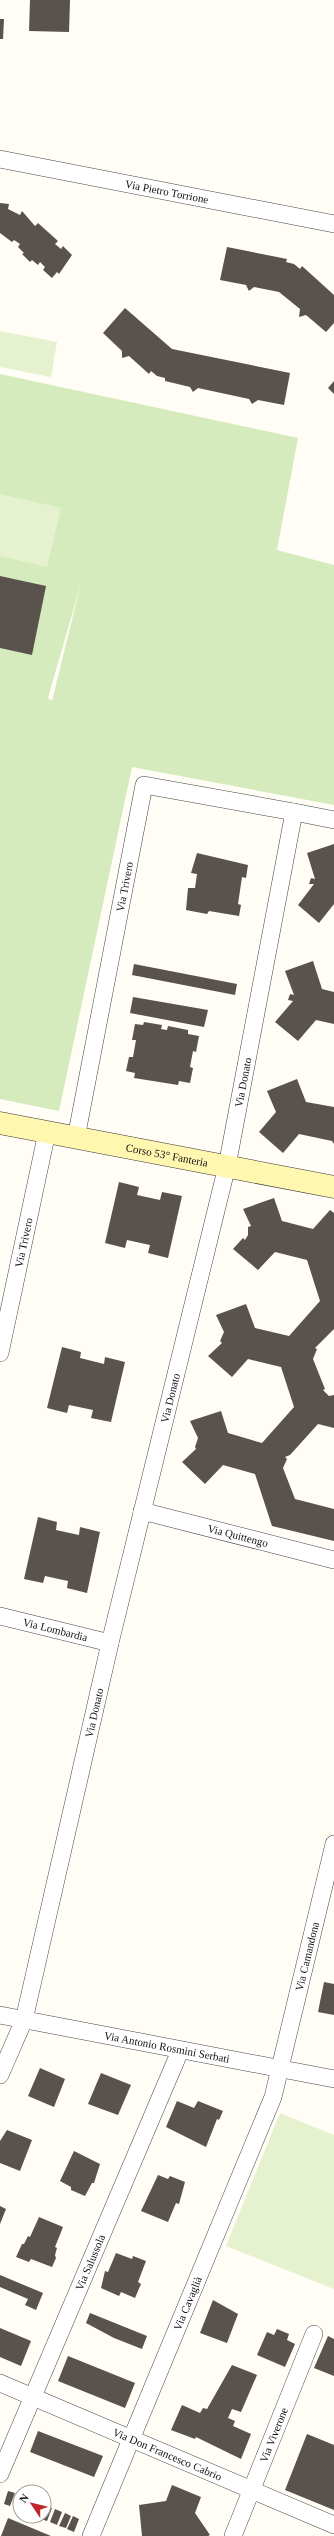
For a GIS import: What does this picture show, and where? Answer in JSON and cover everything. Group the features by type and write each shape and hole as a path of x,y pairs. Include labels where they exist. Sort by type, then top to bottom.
{"street":[{"name":"Via Pietro Torrione","path":"0,159 334,224"},
{"name":"Via Trivero","path":"76,1138 144,786 294,812"},
{"path":"294,812 334,820"},
{"name":"Via Donato","path":"0,2074 24,2020 110,1643 227,1166 294,812"},
{"name":"Corso 53° Fanteria","path":"0,1123 334,1187"},
{"name":"Via Trivero","path":"0,1353 47,1132"},
{"name":"Via Quittengo","path":"142,1510 334,1560"},
{"name":"Via Lombardia","path":"0,1616 110,1643"},
{"name":"Via Camandona","path":"279,2068 334,1844"},
{"name":"Via Antonio Rosmini Serbati","path":"0,2015 180,2051 334,2079"},
{"name":"Via Salussola","path":"0,2474 180,2051"},
{"name":"Via Cavaglià","path":"91,2536 203,2262 273,2097 279,2068"},
{"name":"Via Viverone","path":"233,2536 314,2334"},
{"name":"Via Don Francesco Cabrio","path":"0,2383 334,2525"}],"green space":[{"path":"0,331 57,342 51,377 0,367"},
{"path":"0,374 298,438 277,550 334,565 334,805 132,767 59,1111 0,1099","holes":["81,583 52,701 48,698"]},
{"path":"0,494 61,508 47,567 0,556"},
{"path":"280,2113 334,2135 334,2289 226,2246"}],"building":[{"path":"30,0 70,0 69,32 29,31"},
{"path":"0,19 4,19 3,39 0,39"},
{"path":"0,203 9,204 8,209 20,215 22,211 35,226 38,223 58,241 55,244 61,249 63,246 72,255 59,274 57,272 52,278 43,270 45,267 40,262 38,265 32,260 30,262 22,254 24,253 18,247 20,244 14,240 12,242 0,233"},
{"path":"227,247 287,259 286,262 294,264 300,269 302,266 334,295 334,323 326,332 306,315 299,317 300,309 279,292 254,287 249,291 246,285 220,280"},
{"path":"125,308 172,349 290,373 284,405 258,400 252,404 249,399 198,388 193,392 190,387 165,381 165,378 157,376 151,371 149,374 129,356 122,358 122,351 103,333"},
{"path":"334,381 334,394 328,388"},
{"path":"0,576 46,586 32,655 0,648"},
{"path":"334,844 334,904 319,923 298,905 314,884 309,884 311,878 315,879 307,853"},
{"path":"197,853 248,865 246,878 242,877 238,904 241,905 239,916 209,911 207,914 186,910 188,888 195,888 197,874 191,873"},
{"path":"313,961 322,989 334,992 334,1024 316,1020 298,1041 275,1022 293,1001 288,1000 290,994 294,995 285,971"},
{"path":"134,964 237,984 235,995 132,975"},
{"path":"133,997 208,1010 204,1027 130,1013"},
{"path":"144,1022 162,1025 161,1029 167,1030 168,1026 188,1030 188,1034 199,1036 196,1052 193,1051 190,1067 193,1068 190,1083 179,1081 178,1085 134,1078 135,1073 126,1071 129,1057 133,1057 136,1040 132,1040 135,1024 143,1025"},
{"path":"297,1079 306,1102 334,1107 334,1144 332,1141 299,1134 283,1153 259,1132 276,1112 267,1091"},
{"path":"119,1182 139,1187 137,1195 160,1200 162,1192 182,1196 168,1258 148,1253 150,1245 127,1240 125,1248 105,1243"},
{"path":"274,1198 282,1221 313,1229 330,1210 334,1213 334,1329 315,1348 317,1349 313,1359 325,1389 323,1390 329,1396 334,1395 334,1428 318,1424 290,1455 285,1457 287,1459 283,1468 295,1499 334,1509 334,1541 272,1526 255,1474 223,1465 205,1484 182,1462 196,1449 195,1447 198,1438 190,1421 221,1411 228,1433 262,1443 294,1407 281,1367 248,1359 232,1377 208,1356 222,1343 220,1341 224,1332 216,1315 246,1304 255,1328 289,1336 320,1301 307,1260 275,1252 258,1270 233,1249 243,1238 245,1240 248,1235 248,1227 251,1226 243,1209"},
{"path":"62,1347 81,1352 80,1358 104,1364 105,1357 125,1362 111,1422 91,1418 93,1410 69,1405 67,1413 47,1408"},
{"path":"38,1517 57,1522 56,1530 79,1535 80,1527 100,1532 87,1593 67,1588 68,1581 45,1576 43,1583 24,1579"},
{"path":"324,1982 334,1984 334,2015 318,2012"},
{"path":"40,2068 65,2079 54,2107 28,2096"},
{"path":"101,2073 131,2085 118,2115 88,2104"},
{"path":"177,2101 194,2108 198,2101 223,2111 219,2120 217,2119 206,2147 166,2127"},
{"path":"7,2130 32,2140 20,2171 0,2163 0,2141"},
{"path":"74,2151 100,2164 94,2183 92,2183 85,2196 71,2190 71,2187 60,2181"},
{"path":"158,2175 168,2179 170,2176 185,2182 179,2204 176,2203 168,2222 141,2211"},
{"path":"0,2206 6,2209 0,2224"},
{"path":"39,2217 63,2227 55,2247 57,2248 55,2255 56,2258 52,2267 31,2259 29,2262 16,2257 22,2244 24,2244 28,2236 30,2237"},
{"path":"116,2253 132,2259 133,2256 146,2261 138,2282 141,2284 135,2298 121,2292 119,2296 101,2288 105,2271 108,2272"},
{"path":"0,2275 43,2293 36,2310 25,2305 28,2299 0,2287"},
{"path":"213,2300 238,2314 227,2343 200,2333"},
{"path":"90,2313 147,2336 142,2349 114,2338 86,2323"},
{"path":"0,2328 31,2341 21,2366 0,2357"},
{"path":"277,2329 289,2334 287,2340 295,2344 285,2367 257,2355 267,2332 274,2335"},
{"path":"328,2336 334,2339 334,2376 314,2368"},
{"path":"68,2356 135,2383 125,2408 58,2381"},
{"path":"232,2365 257,2375 241,2412 232,2409 228,2418 235,2421 233,2426 251,2434 241,2459 196,2437 195,2439 171,2430 182,2405 200,2413 203,2408 207,2409"},
{"path":"38,2431 103,2456 94,2477 30,2452"},
{"path":"307,2434 334,2445 334,2510 285,2490"},
{"path":"172,2485 201,2497 195,2513 210,2535 142,2536 139,2505 166,2501"},
{"path":"8,2491 12,2492 12,2501 10,2506 4,2504"},
{"path":"55,2509 62,2512 57,2525 52,2523 52,2517"},
{"path":"65,2513 71,2516 66,2528 59,2526"},
{"path":"73,2516 79,2519 74,2532 67,2529"},
{"path":"8,2518 12,2520 12,2524 22,2524 51,2536 1,2536"}]}
